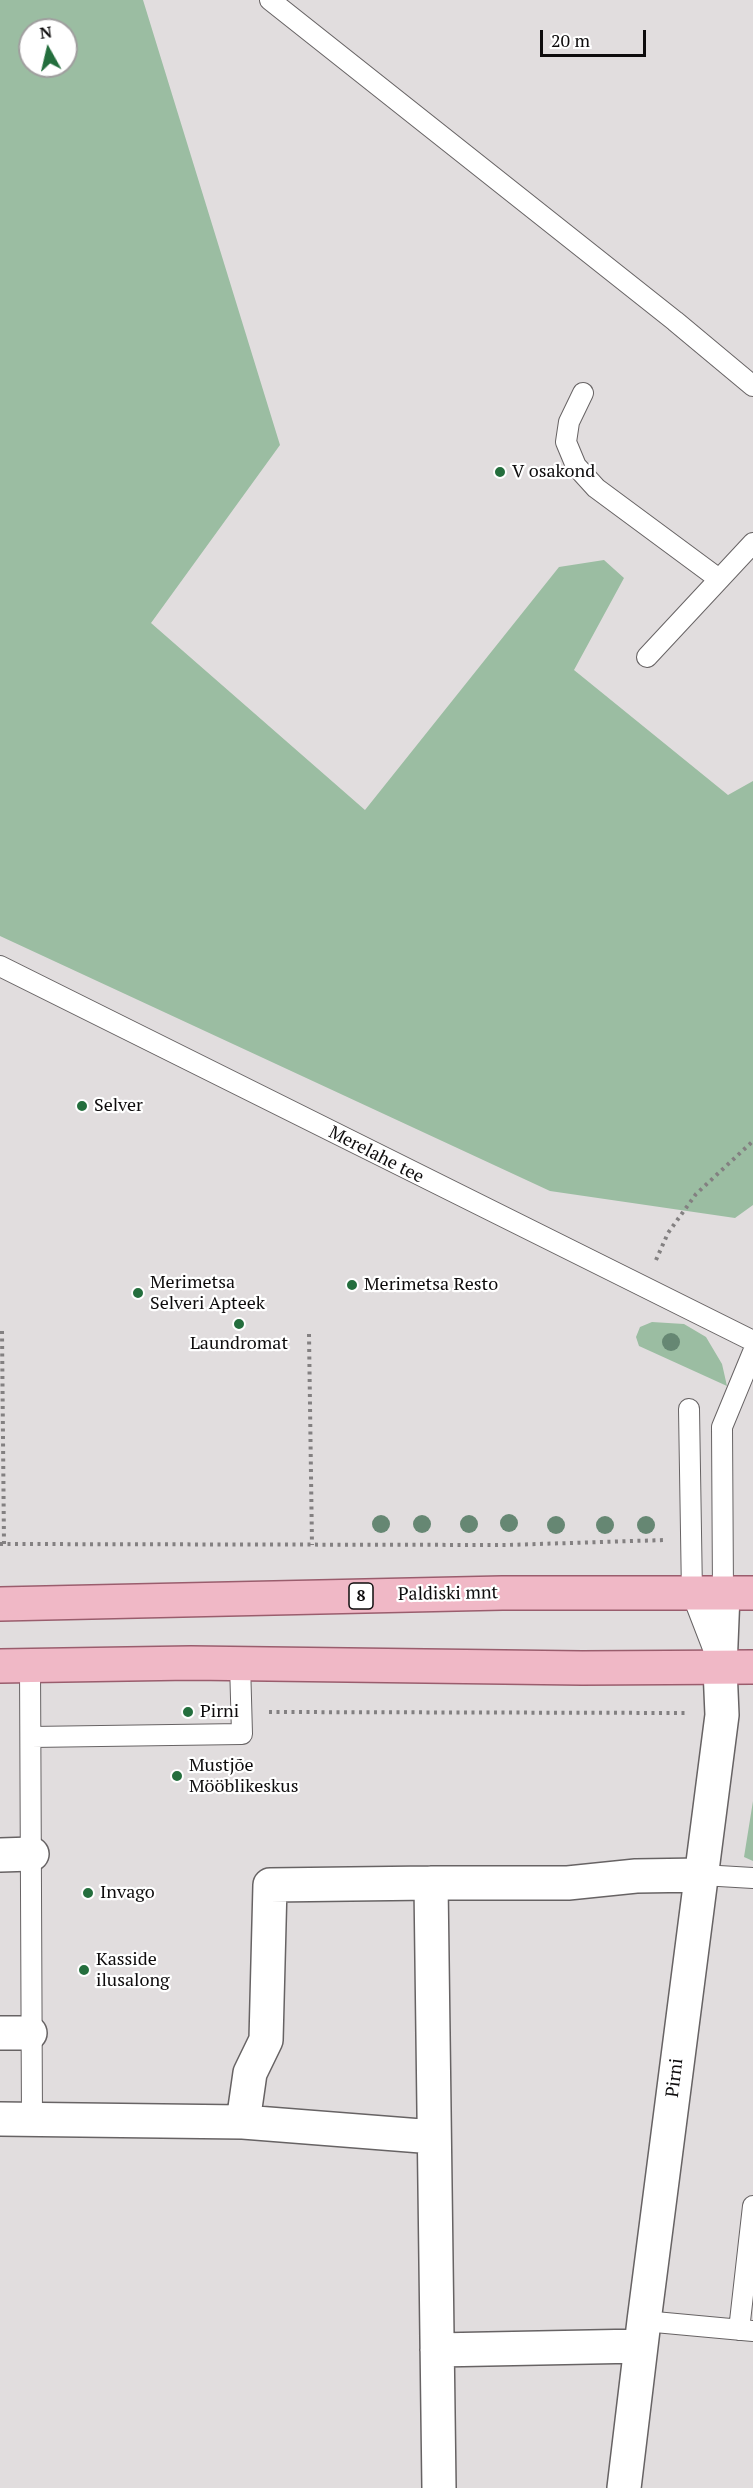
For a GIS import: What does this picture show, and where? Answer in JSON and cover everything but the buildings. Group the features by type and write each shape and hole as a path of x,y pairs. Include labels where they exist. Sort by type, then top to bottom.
{"main road":[{"name":"Paldiski mnt","path":"0,1604 502,1593 723,1593"},
{"path":"15,1666 240,1663 753,1667"}],"street":[{"name":"Pirni","path":"624,2488 722,1715 720,1668 723,1593"},
{"path":"0,1855 32,1854"},
{"path":"243,2122 250,2073 266,2040 270,1885 568,1883 636,1876 702,1875"},
{"path":"431,1883 439,2488"},
{"path":"0,2119 243,2122 434,2137"},
{"path":"437,2350 642,2333"}],"lane":[{"path":"270,0 675,321 753,386"},
{"path":"583,393 570,422 566,442 576,466 596,488 719,579"},
{"path":"647,657 753,543"},
{"name":"Merelahe tee","path":"0,966 642,1288 753,1341"},
{"path":"723,1593 722,1427 753,1352"},
{"path":"689,1409 723,1593"},
{"path":"31,1737 243,1734 240,1663"},
{"path":"15,1666 31,1737 32,1854 15,2033 32,2118"},
{"path":"702,1875 753,1878"},
{"path":"642,2333 746,2330 753,2206"}],"path":[{"path":"642,1288 668,1233 696,1194 753,1141"},
{"path":"2,1331 2,1544 518,1545 671,1540"},
{"path":"309,1334 312,1545"},
{"path":"242,1712 694,1713"}],"green space":[{"path":"0,0 143,0 280,445 151,623 365,810 559,567 604,560 624,578 574,670 728,795 753,781 753,1205 735,1218 550,1191 0,936"},
{"path":"652,1322 684,1324 706,1337 722,1364 727,1386 639,1346 636,1337 640,1327"},
{"path":"753,1801 753,1861 744,1857"}],"place":[{"name":"V osakond","path":"500,472"},
{"name":"Selver","path":"82,1106"},
{"name":"Merimetsa Resto","path":"352,1285"},
{"name":"Merimetsa Selveri Apteek","path":"138,1293"},
{"name":"Laundromat","path":"239,1324"},
{"name":"Pirni","path":"188,1712"},
{"name":"Mustjõe Mööblikeskus","path":"177,1776"},
{"name":"Invago","path":"88,1893"},
{"name":"Kasside ilusalong","path":"84,1970"}]}
